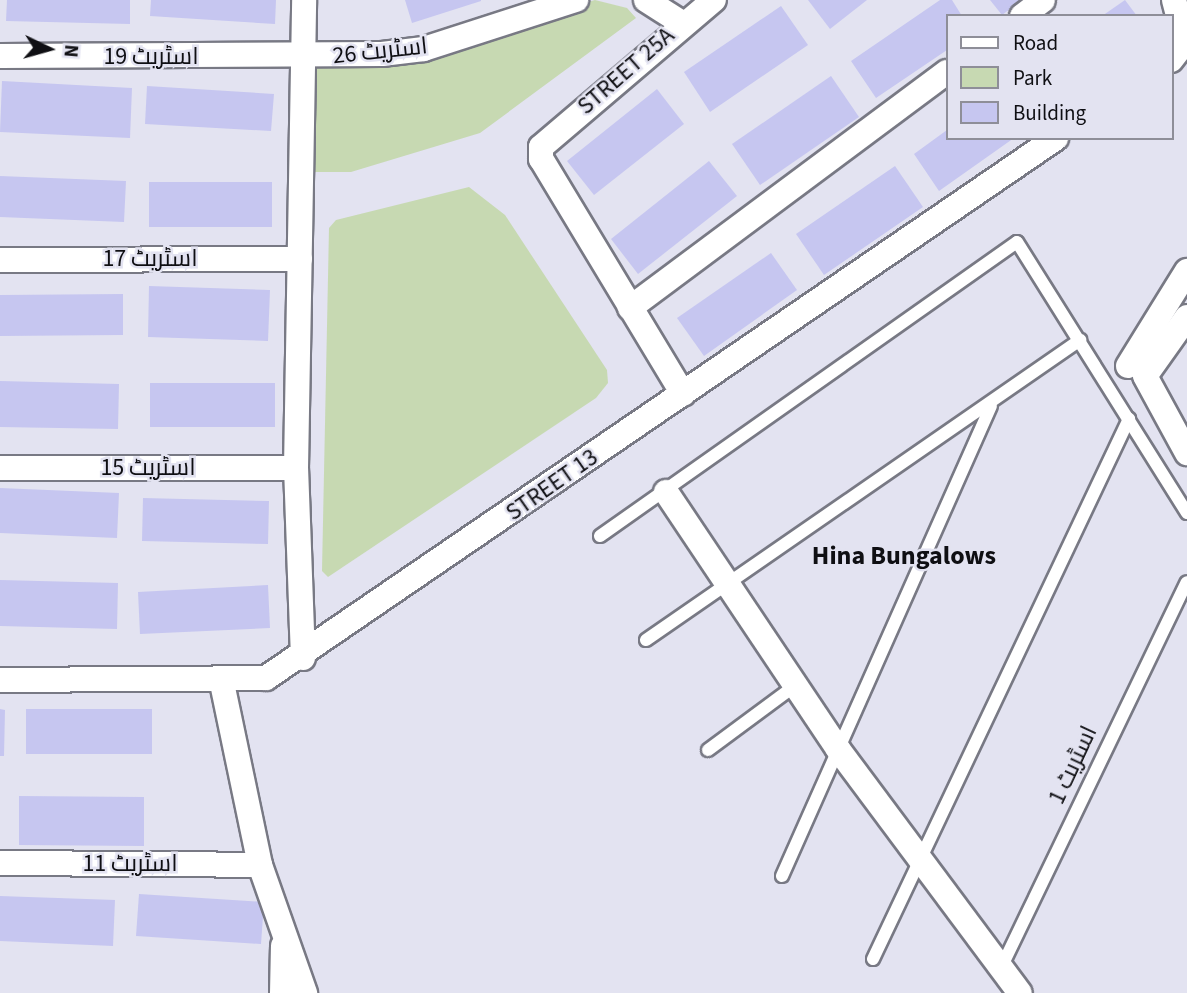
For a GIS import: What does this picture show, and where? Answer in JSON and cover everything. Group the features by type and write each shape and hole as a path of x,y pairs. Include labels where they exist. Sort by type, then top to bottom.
{"street":[{"path":"303,659 296,468 304,0"},
{"name":"اسٹریٹ 26","path":"303,57 424,49 576,0"},
{"path":"646,0 682,23"},
{"name":"STREET 25A","path":"630,308 541,159 541,147 682,23 714,0"},
{"path":"1025,14 1043,0"},
{"path":"1174,0 1178,51"},
{"name":"اسٹریٹ 19","path":"0,56 303,57"},
{"path":"683,394 630,308 946,73"},
{"name":"STREET 13","path":"0,680 222,683 266,678 303,659 1053,140"},
{"name":"اسٹریٹ 17","path":"0,260 300,259"},
{"path":"1128,366 1187,271"},
{"path":"1187,317 1145,376 1187,453"},
{"name":"اسٹریٹ 15","path":"0,468 296,468"},
{"path":"666,492 838,749 917,859 1020,993"},
{"path":"222,683 260,865 305,993"},
{"name":"اسٹریٹ 11","path":"0,863 260,865"},
{"path":"282,993 284,931"}],"lane":[{"path":"600,536 1017,242 1187,513"},
{"path":"646,640 730,586 1080,340"},
{"path":"782,876 991,405"},
{"path":"873,959 917,859 1129,419"},
{"name":"اسٹریٹ 1","path":"1001,968 1187,582"},
{"path":"708,750 796,685"}],"green space":[{"path":"595,0 627,8 636,18 480,133 351,172 307,172 314,57 371,64"},
{"path":"469,187 505,215 607,370 608,383 596,398 328,577 322,571 329,228 336,220"}],"building":[{"path":"7,0 130,0 130,24 6,21"},
{"path":"151,0 276,0 275,24 150,16"},
{"path":"405,0 481,0 481,1 412,23"},
{"path":"808,0 867,0 830,29"},
{"path":"940,0 952,0 961,14 946,14 946,51 876,98 851,61"},
{"path":"990,0 1022,0 1003,14"},
{"path":"1125,0 1136,14 1105,14"},
{"path":"781,6 808,45 710,112 684,72"},
{"path":"831,76 859,117 760,185 732,144"},
{"path":"2,81 132,88 130,138 0,132"},
{"path":"147,86 274,94 271,131 145,124"},
{"path":"657,89 684,124 594,195 567,161"},
{"path":"946,131 946,140 1011,140 939,191 914,154"},
{"path":"709,161 737,196 638,274 611,239"},
{"path":"895,166 923,207 824,275 796,234"},
{"path":"0,176 126,181 124,222 0,217"},
{"path":"149,182 272,182 272,227 149,227"},
{"path":"771,253 797,290 704,356 677,318"},
{"path":"149,286 270,290 268,341 148,337"},
{"path":"123,294 123,335 0,336 0,295"},
{"path":"0,381 119,384 118,429 0,427"},
{"path":"150,383 275,383 275,427 150,427"},
{"path":"0,488 119,493 117,538 0,533"},
{"path":"143,498 269,501 268,544 142,541"},
{"path":"0,580 118,583 117,629 0,626"},
{"path":"268,585 270,628 140,634 138,592"},
{"path":"0,709 5,710 4,756 0,756"},
{"path":"26,709 152,709 152,754 26,754"},
{"path":"19,796 144,797 144,846 19,845"},
{"path":"139,894 264,902 261,944 136,936"},
{"path":"0,896 115,900 113,946 0,941"}],"district":[{"name":"Hina Bungalows","path":"904,556"}]}
